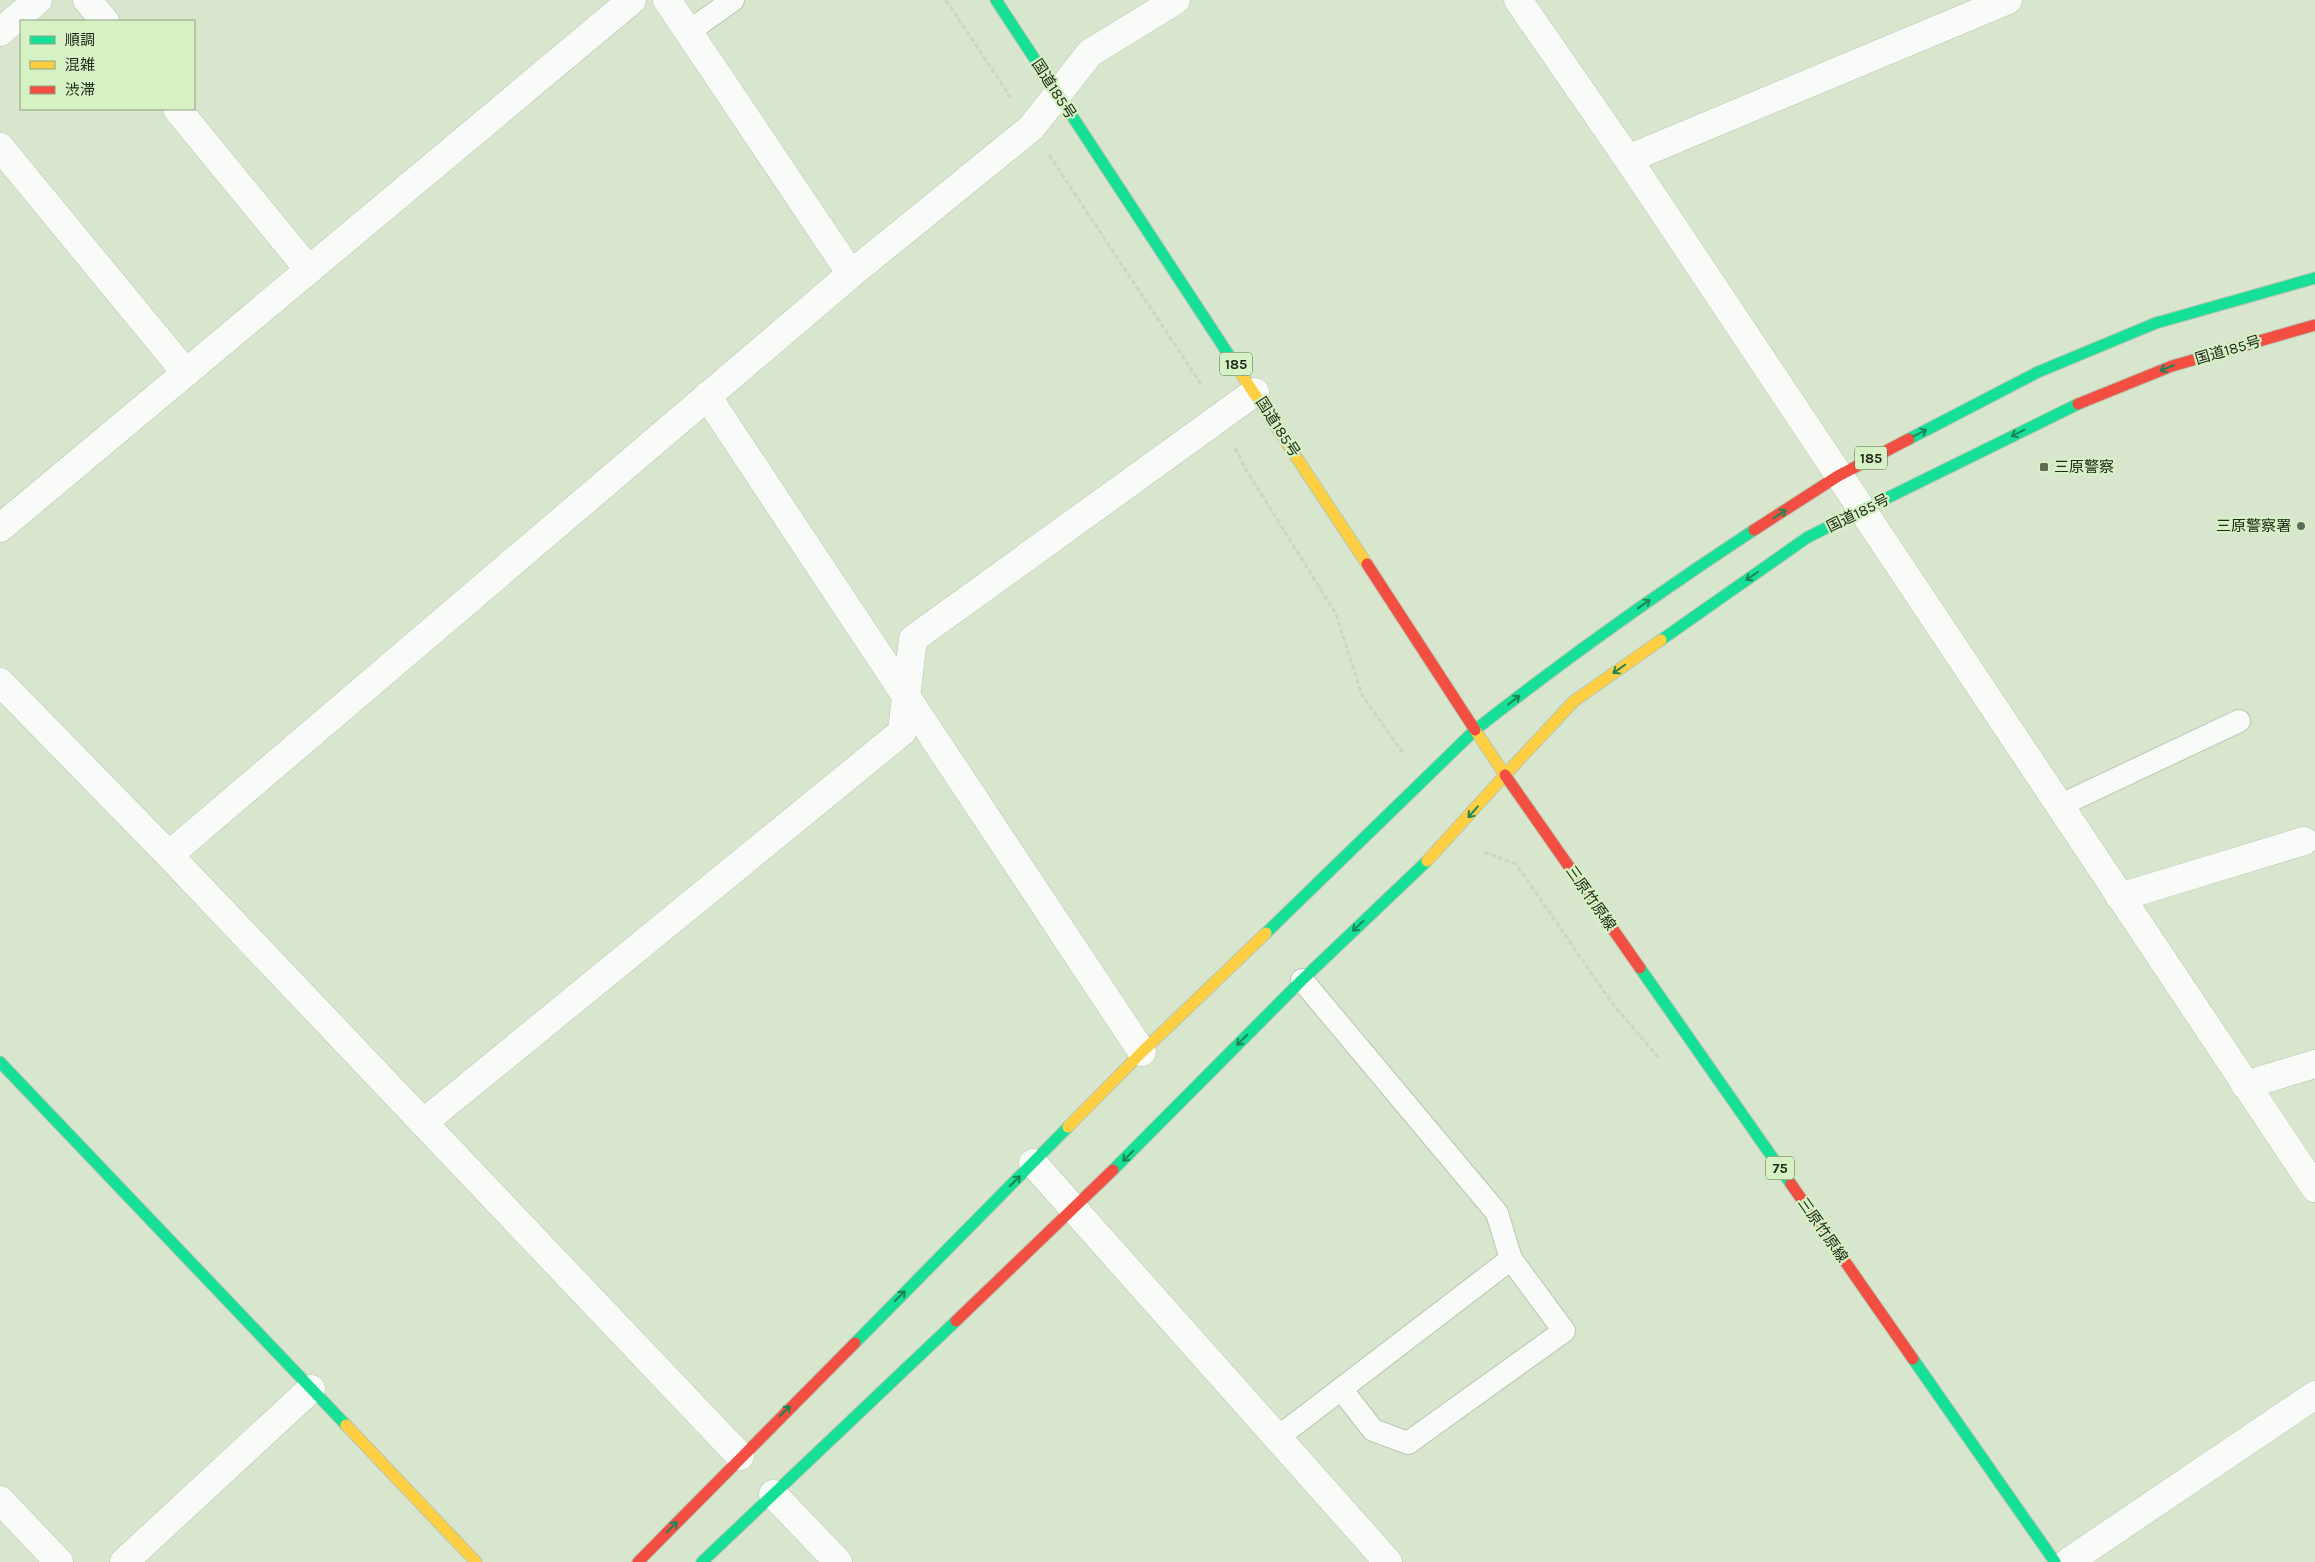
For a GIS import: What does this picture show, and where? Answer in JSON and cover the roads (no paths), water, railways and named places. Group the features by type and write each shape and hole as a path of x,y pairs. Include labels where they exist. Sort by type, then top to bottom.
{"main road":[{"name":"国道185号","path":"996,0 1505,775 1574,701 1808,537 2057,413 2172,366 2315,325"},
{"name":"185","path":"1475,730 1553,669 1684,576 1838,476 2038,372 2156,323 2315,278"},
{"path":"638,1562 740,1456 1142,1052 1404,801 1475,730"},
{"path":"702,1562 1074,1209 1302,980 1443,846 1505,775"},
{"name":"三原竹原線","path":"1505,775 2055,1562"},
{"path":"0,1062 476,1562"}],"street":[{"path":"0,32 38,0"},
{"path":"87,0 104,20"},
{"path":"0,528 632,0"},
{"path":"667,0 851,274"},
{"path":"169,855 851,274 1031,128 1090,54 1176,0"},
{"path":"1518,0 1628,159 2315,1188"},
{"path":"1628,159 2008,0"},
{"path":"178,110 310,270"},
{"path":"0,148 186,373"},
{"path":"423,1123 902,732 913,639 1255,392"},
{"path":"707,396 906,693 1142,1052"},
{"path":"0,682 169,855 740,1456"},
{"path":"2120,897 2304,841"},
{"path":"2245,1085 2315,1064"},
{"path":"1033,1163 1388,1562"},
{"path":"124,1562 311,1389"},
{"path":"2068,1562 2315,1395"},
{"path":"773,1494 838,1562"},
{"path":"0,1500 59,1562"}],"lane":[{"path":"688,32 733,0"},
{"path":"2059,806 2239,721"},
{"path":"1302,980 1497,1213 1511,1259 1564,1331 1408,1444 1374,1430 1341,1389"},
{"path":"1277,1438 1511,1259"}],"place":[{"name":"三原警察","path":"2044,467"},
{"name":"三原警察署","path":"2301,526"}]}
